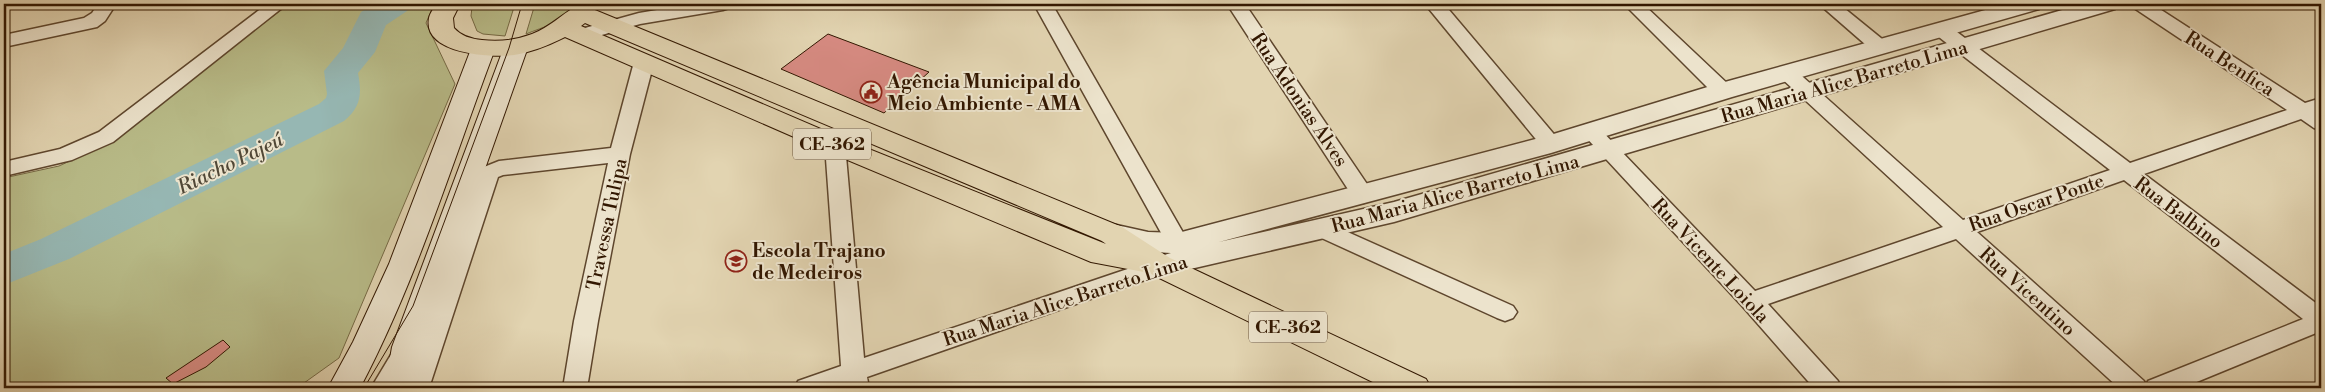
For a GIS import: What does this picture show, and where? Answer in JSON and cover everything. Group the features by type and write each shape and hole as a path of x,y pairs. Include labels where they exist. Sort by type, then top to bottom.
{"main road":[{"path":"448,4 443,10 441,24 448,36 462,45 483,49 516,47 542,40 579,20"},
{"name":"CE-362","path":"579,20 614,26 1112,234 1169,255 1416,388"},
{"name":"CE-362","path":"579,20 644,62 835,145 1101,254 1169,255"},
{"path":"401,388 407,347 516,47"},
{"path":"344,388 385,310 438,177 483,49"}],"street":[{"path":"4,41 75,27 99,17 107,4"},
{"path":"4,169 66,155 106,137 278,4"},
{"path":"614,26 723,4"},
{"path":"1043,4 1169,255"},
{"name":"Rua Adonias Alves","path":"1236,4 1364,195"},
{"path":"1434,4 1551,144"},
{"path":"1633,4 1723,91"},
{"path":"1828,4 1880,48"},
{"name":"Rua Maria Alice Barreto Lima","path":"807,388 855,380 1169,255 1364,195 1551,144 1723,91 1880,48 2029,4"},
{"name":"Rua Maria Alice Barreto Lima","path":"1169,255 1323,229 1394,212 2106,4"},
{"name":"Rua Benfica","path":"2140,4 2312,108 2321,123"},
{"name":"Rua Balbino","path":"1942,30 2321,321"},
{"name":"Travessa Tulipa","path":"575,388 586,321 620,154 644,62"},
{"name":"Rua Vicentino","path":"1787,73 2135,388"},
{"name":"Rua Oscar Ponte","path":"1751,301 2126,170 2312,108"},
{"name":"Rua Vicente Loiola","path":"1591,132 1751,301 1829,388"},
{"path":"835,145 855,380"},
{"path":"417,388 474,213 486,178 491,172 499,168 620,154"},
{"path":"1323,229 1504,312"},
{"path":"2157,388 2321,321"},
{"path":"383,388 407,347"}],"green space":[{"path":"289,4 434,4 426,23 455,84 339,358 297,388 4,388 4,178 59,166 104,145"},
{"path":"475,4 515,4 505,36 483,34 477,31 471,16 472,7"},
{"path":"535,4 572,4 559,20 526,34"}],"building":[{"name":"Agência Municipal do Meio Ambiente - AMA","path":"828,34 929,72 884,113 781,69"},
{"path":"223,340 230,347 206,367 173,384 166,378"}],"waterway":[{"name":"Riacho Pajeú","path":"4,270 55,249 323,118 337,108 343,99 344,88 341,71 358,52 372,19 396,4"}],"tram line":[{"path":"364,388 413,306 509,48 522,4"}],"place":[{"name":"Agência Municipal do Meio Ambiente - AMA","path":"871,92"},
{"name":"Escola Trajano de Medeiros","path":"736,261"}]}
